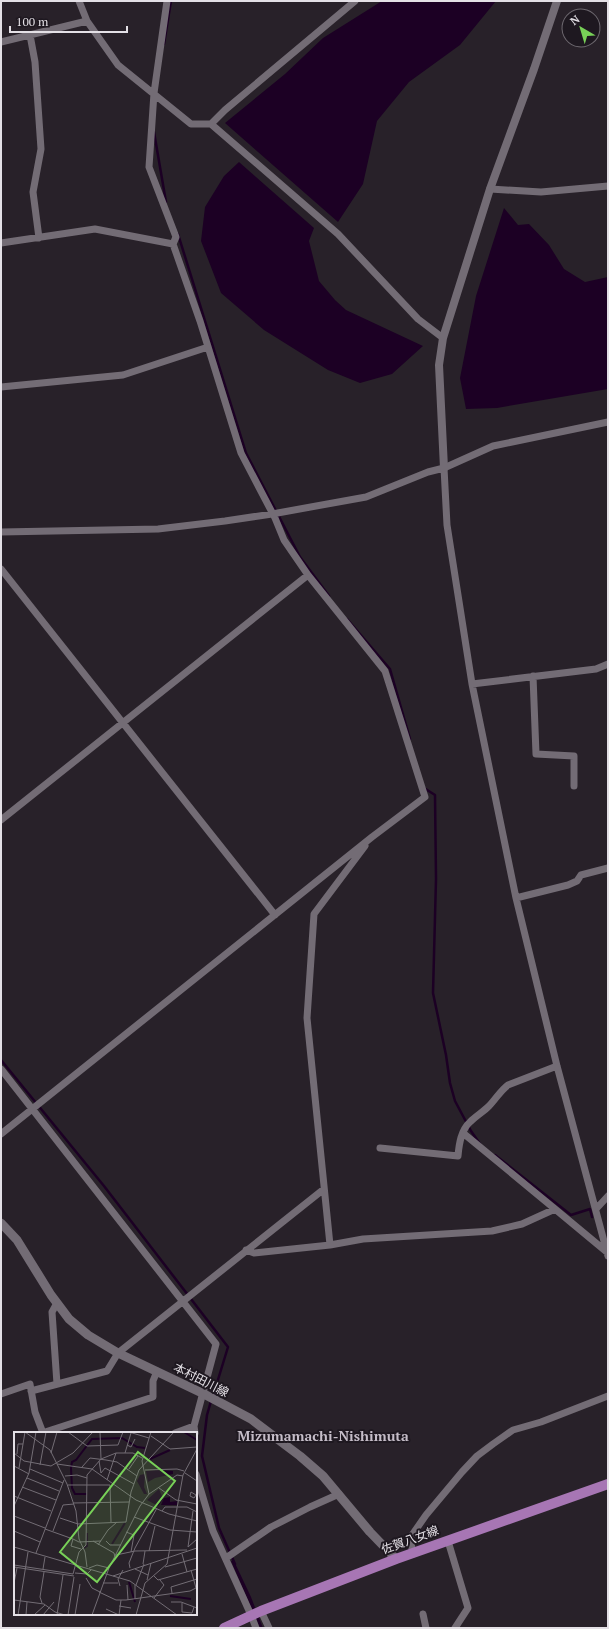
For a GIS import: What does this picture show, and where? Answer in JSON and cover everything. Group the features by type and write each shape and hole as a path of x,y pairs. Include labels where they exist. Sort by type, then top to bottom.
{"main road":[{"name":"本村田川線","path":"1,1223 17,1240 57,1303 69,1319 88,1335 118,1353 204,1394 257,1424 306,1461 323,1476 370,1532 396,1559"},
{"name":"佐賀八女線","path":"224,1628 251,1615 396,1559 608,1484"}],"street":[{"path":"79,1 87,21 118,65 191,124 211,124 338,234 418,318 443,338"},
{"path":"1,1134 372,836 424,797 386,671 308,576 284,540 241,453 208,347 173,244 176,237 150,167 154,93 166,1"},
{"path":"211,124 225,110 354,1"},
{"path":"557,1 490,189 443,338 438,365 447,526 472,684 516,898 557,1066 608,1254"},
{"path":"1,42 87,21"},
{"path":"30,35 35,62 41,149 33,192 39,238"},
{"path":"490,189 541,192 608,186"},
{"path":"1,243 95,230 173,244"},
{"path":"1,387 123,374 208,347"},
{"path":"1,532 158,529 272,514 366,497 428,472 444,468 493,446 608,422"},
{"path":"1,569 275,915"},
{"path":"1,820 308,576"},
{"path":"472,684 596,670 608,664"},
{"path":"533,676 536,754 574,756 574,786"},
{"path":"330,1245 307,1018 314,914 372,836"},
{"path":"516,898 568,885 577,881 581,875 608,868"},
{"path":"380,1148 458,1156 460,1138 469,1122 482,1114 494,1101 502,1089 508,1085 557,1066"},
{"path":"1,1069 216,1344 195,1430 182,1432"},
{"path":"463,1133 608,1254"},
{"path":"31,1391 107,1371 118,1353 324,1189"},
{"path":"596,1209 608,1196"},
{"path":"246,1250 254,1253 330,1245 363,1239 492,1231 522,1224 555,1209"},
{"path":"57,1303 52,1312 57,1384"},
{"path":"46,1432 154,1397 153,1381 157,1371"},
{"path":"1,1394 30,1384 35,1412 43,1432"},
{"path":"413,1554 410,1538 426,1515 477,1456 513,1430 541,1422 608,1396"},
{"path":"197,1477 213,1531 256,1628"},
{"path":"226,1558 271,1527 310,1506 339,1494"},
{"path":"448,1541 468,1608 455,1628"},
{"path":"261,1611 268,1628"},
{"path":"423,1614 426,1628"}],"shaded area":[{"path":"382,1 496,1 460,45 409,82 377,121 363,184 338,222 225,123 285,74 323,38"},
{"path":"239,162 314,228 309,241 319,281 335,300 346,310 423,346 392,374 360,383 328,370 264,330 221,293 201,241 205,207 224,176"},
{"path":"504,208 518,225 529,224 549,245 564,269 585,282 608,277 608,389 497,408 466,409 460,378 476,296"},
{"path":"231,1561 234,1561 251,1597 263,1628 260,1628"}],"waterway":[{"path":"164,44 171,1"},
{"path":"154,132 166,202"},
{"path":"178,234 246,453 300,557 329,596"},
{"path":"347,619 390,669 410,739"},
{"path":"424,788 435,795 436,879 433,993 446,1055 450,1083 455,1101 471,1131 480,1144"},
{"path":"1,1060 104,1186 228,1347 213,1396"},
{"path":"495,1155 571,1215 590,1209 592,1217"},
{"path":"211,1401 207,1415 202,1456 219,1528 235,1564"}],"district":[{"name":"Mizumamachi-Nishimuta","path":"323,1436"}]}
